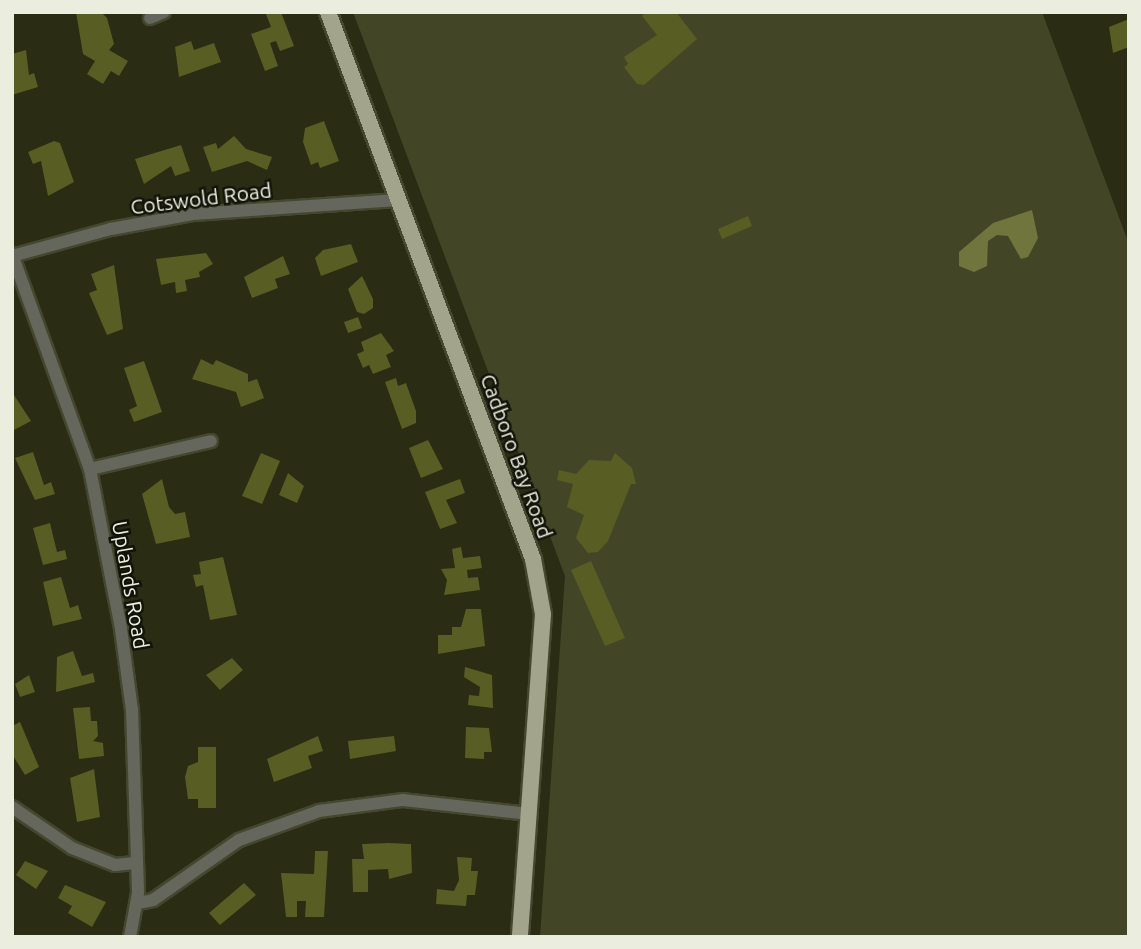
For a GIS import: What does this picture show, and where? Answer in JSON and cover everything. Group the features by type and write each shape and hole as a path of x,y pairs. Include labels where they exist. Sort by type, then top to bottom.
{"main road":[{"name":"Cadboro Bay Road","path":"328,12 533,559 543,614 520,937"}],"street":[{"path":"150,18 164,12"},
{"name":"Cotswold Road","path":"13,255 111,229 193,214 398,200"},
{"name":"Uplands Road","path":"13,255 90,468 132,710 134,863 138,903 130,937"},
{"path":"90,468 211,441"},
{"path":"138,903 153,900 239,840 318,811 403,800 530,814"},
{"path":"12,807 72,848 114,865 134,863"}],"shaded area":[{"path":"353,12 1042,12 1129,244 1129,937 540,937 565,576"},
{"path":"1032,210 1038,238 1028,257 1021,259 1008,236 997,235 988,241 987,266 974,272 959,266 959,252 993,223"}],"building":[{"path":"76,12 101,12 107,18 114,44 109,50 128,61 119,76 111,71 103,84 87,74 95,61 83,54"},
{"path":"281,12 294,46 280,51 276,41 270,43 278,66 265,71 251,34 271,27 266,14"},
{"path":"646,12 676,12 697,39 644,85 637,84 624,67 628,64 624,57 657,35 642,16"},
{"path":"1129,19 1129,47 1113,53 1109,27"},
{"path":"191,41 194,50 214,43 221,62 179,77 175,47"},
{"path":"26,50 29,75 34,73 38,87 12,95 12,54"},
{"path":"324,121 339,161 320,168 318,162 311,165 303,142 305,128"},
{"path":"234,136 246,149 272,157 267,170 247,161 212,172 203,147 216,143 218,149"},
{"path":"54,141 60,143 74,182 48,196 41,161 33,164 28,152"},
{"path":"181,145 190,171 175,176 171,166 144,184 135,159"},
{"path":"748,216 752,226 722,239 718,229"},
{"path":"351,244 358,262 321,276 315,258 323,250"},
{"path":"206,253 213,264 199,272 200,277 185,280 187,291 176,293 175,282 161,285 156,259"},
{"path":"283,256 290,274 275,279 278,288 252,298 244,277"},
{"path":"114,265 123,329 107,335 89,293 97,290 91,274"},
{"path":"362,276 373,299 373,308 364,314 357,312 348,289"},
{"path":"358,317 362,328 348,333 344,322"},
{"path":"381,333 394,351 386,355 391,367 373,374 369,365 363,368 357,354 364,351 361,342"},
{"path":"201,359 213,365 216,360 248,374 248,382 257,379 264,398 241,407 236,392 192,379"},
{"path":"144,361 162,412 134,422 129,410 137,406 124,368"},
{"path":"396,378 398,386 406,383 416,411 416,423 402,429 385,382"},
{"path":"12,392 31,421 12,431"},
{"path":"428,440 443,469 421,478 409,448"},
{"path":"33,452 44,485 51,482 55,494 35,500 15,458"},
{"path":"261,453 280,461 262,504 242,496"},
{"path":"615,453 632,468 636,484 631,484 608,541 598,552 588,553 576,538 584,515 567,507 573,484 557,480 559,470 576,474 589,460 611,461"},
{"path":"288,473 304,486 297,503 279,495"},
{"path":"162,479 169,507 175,514 185,512 190,537 156,544 142,494"},
{"path":"460,479 465,493 446,500 457,523 440,529 425,492"},
{"path":"50,523 57,552 65,550 67,559 43,565 33,528"},
{"path":"461,547 463,558 480,556 482,568 467,570 468,578 478,577 480,590 444,595 447,580 441,569 455,568 452,549"},
{"path":"223,557 237,615 210,620 203,585 196,587 193,575 201,574 199,562"},
{"path":"591,561 625,638 605,646 571,570"},
{"path":"61,577 70,608 78,605 82,619 53,626 43,582"},
{"path":"466,609 481,609 485,646 438,654 438,635 452,635 452,627 461,627"},
{"path":"73,651 82,676 93,673 95,682 56,692 57,657"},
{"path":"232,658 243,670 220,690 206,675"},
{"path":"465,667 492,675 493,708 468,705 469,695 479,696 480,687 464,677"},
{"path":"29,675 35,692 20,697 15,684"},
{"path":"90,707 91,721 97,721 98,736 93,741 103,743 104,756 79,759 73,708"},
{"path":"20,722 39,767 25,775 12,754 12,726"},
{"path":"466,727 489,728 492,752 484,752 484,759 465,758"},
{"path":"318,736 323,751 308,756 312,768 274,782 267,759"},
{"path":"394,736 396,751 350,759 348,741"},
{"path":"198,747 216,747 216,808 198,808 198,799 188,799 185,777 188,766 198,762"},
{"path":"94,769 100,817 77,822 70,778"},
{"path":"362,844 411,844 412,873 389,879 388,869 368,870 368,892 353,892 352,859 364,859"},
{"path":"315,851 328,851 324,917 305,917 306,901 297,901 297,917 286,917 281,873 314,874"},
{"path":"457,857 472,858 471,871 478,871 475,895 467,895 466,906 436,904 437,889 454,891 459,880"},
{"path":"25,861 48,871 36,889 16,875"},
{"path":"244,883 256,895 220,925 209,913"},
{"path":"65,885 106,902 92,927 68,913 72,906 58,898"}]}
